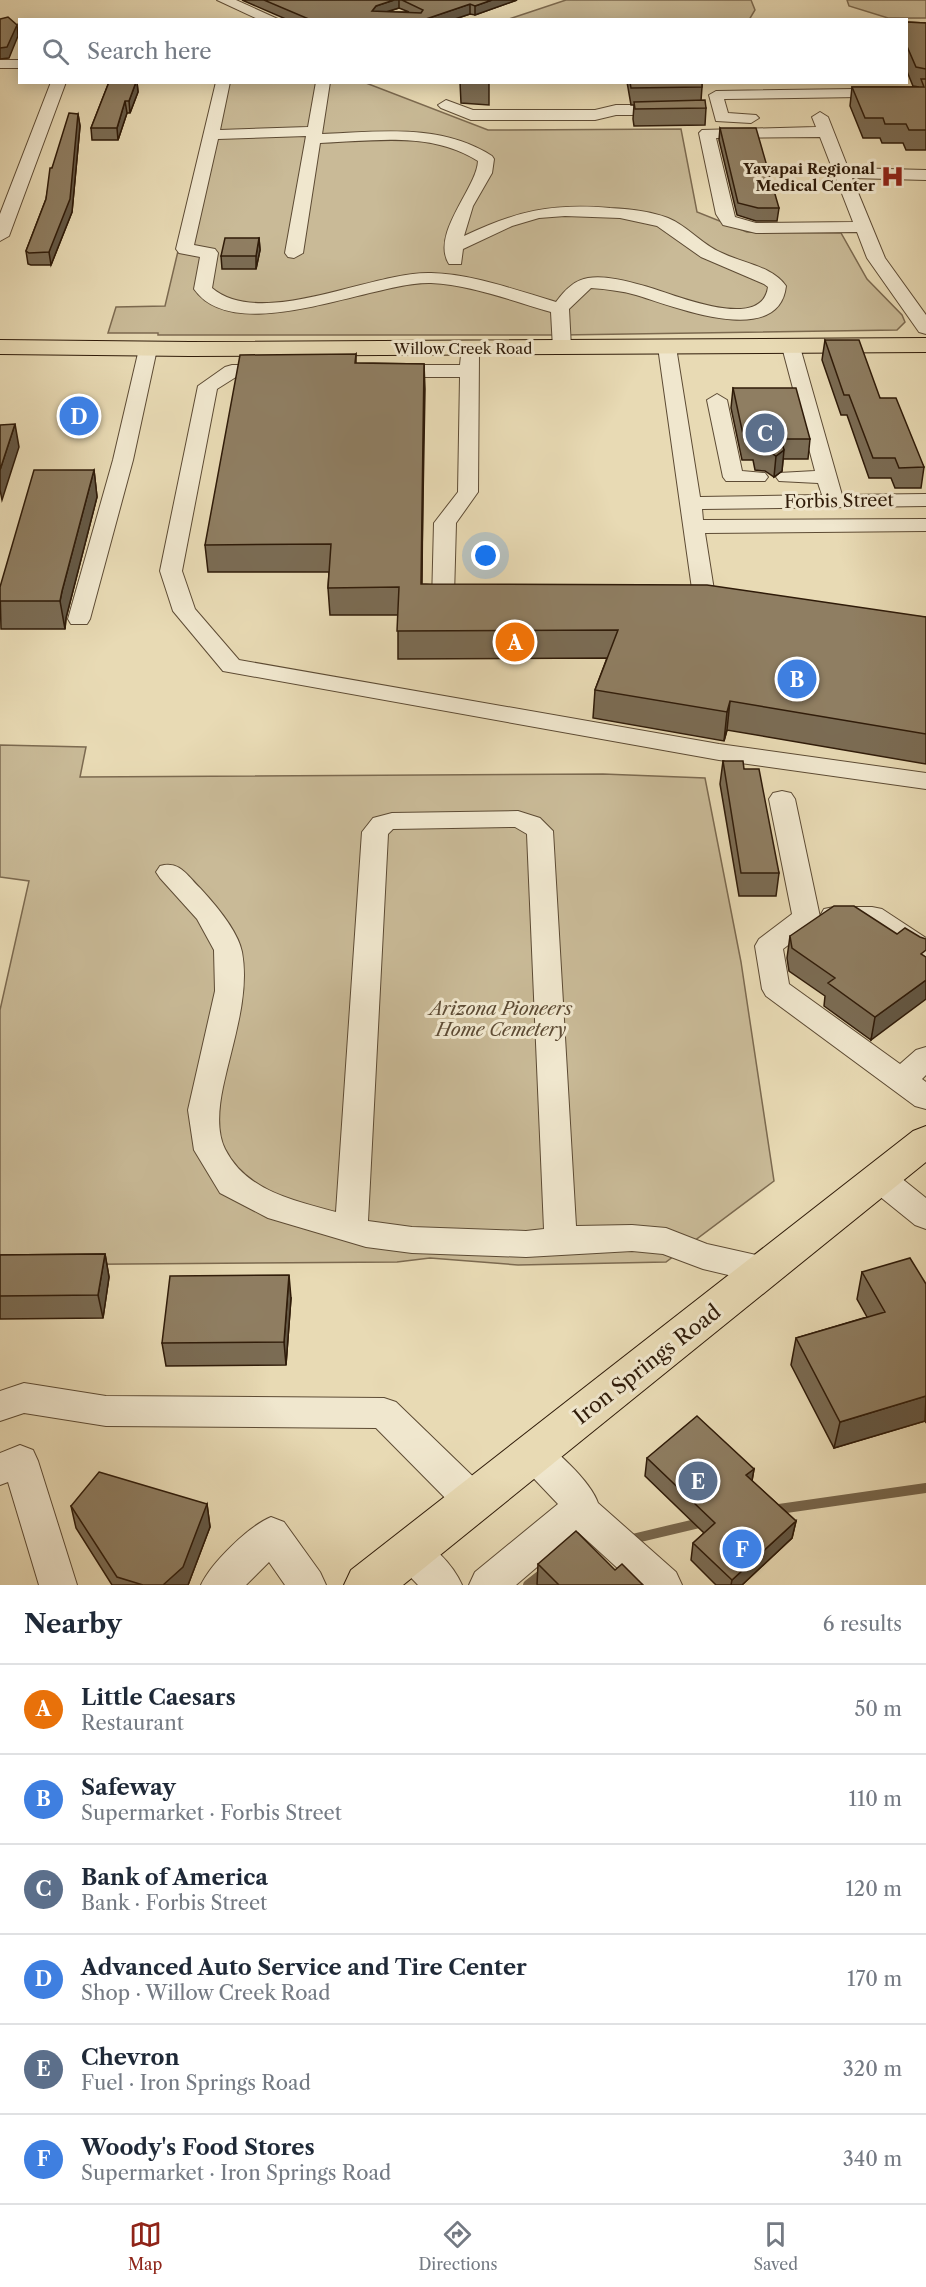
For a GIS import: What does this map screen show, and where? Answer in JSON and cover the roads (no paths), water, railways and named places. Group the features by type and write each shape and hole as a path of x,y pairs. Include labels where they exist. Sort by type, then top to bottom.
{"main road":[{"name":"Willow Creek Road","path":"0,347 470,359 562,348 926,345"},
{"name":"Iron Springs Road","path":"367,1585 910,1159"}],"street":[{"path":"224,0 268,18"},
{"path":"0,64 18,64"},
{"path":"0,236 58,84"},
{"path":"223,84 185,249 209,253 202,289 208,296 220,302 240,306 268,307 351,294 412,278 457,280 560,309"},
{"path":"294,253 323,84"},
{"path":"823,125 721,118 714,110 716,94 818,95 906,87 926,92"},
{"path":"818,95 815,105 876,258 926,328"},
{"path":"446,105 471,115 595,115 616,110 685,110"},
{"path":"823,125 707,133 724,214 729,221 756,228 864,227"},
{"path":"212,135 428,137 464,144 477,151 486,159 487,170 462,213 454,247 457,280"},
{"path":"843,173 926,175"},
{"path":"454,247 540,213 586,212 639,216 663,222 706,253 741,269 768,276 777,286 776,298 768,308 743,315 720,314 613,284 588,283 567,298 560,309 562,348"},
{"path":"667,347 705,603"},
{"path":"791,347 834,502"},
{"path":"80,619 123,459 148,349"},
{"path":"362,371 470,359 468,492 445,523 443,603 479,603"},
{"path":"291,371 232,371 208,386 171,571 184,611 231,666 719,752 926,781"},
{"path":"717,400 733,477 758,477"},
{"path":"786,477 827,477"},
{"name":"Forbis Street","path":"690,503 926,500"},
{"path":"751,502 757,527"},
{"path":"694,527 926,525"},
{"path":"681,603 728,606"},
{"path":"782,799 806,917"},
{"path":"351,1231 375,832 382,825 392,821 518,819 531,824 540,831 561,1240"},
{"path":"169,872 208,913 228,950 229,991 203,1110 209,1150 231,1184 279,1209 351,1231 412,1240 526,1244 561,1240 632,1238 666,1242 704,1256 766,1270"},
{"path":"926,951 872,916 806,917 769,946 776,989 926,1098"},
{"path":"901,1080 926,1058"},
{"path":"910,1159 926,1216"},
{"path":"0,1406 24,1398 106,1411 384,1413 473,1501"},
{"path":"488,1585 579,1509 580,1502 533,1454"},
{"path":"10,1465 58,1585"},
{"path":"579,1509 663,1585"},
{"path":"220,1585 271,1534 307,1585"},
{"path":"410,1551 443,1585"}],"waterway":[{"path":"772,1510 926,1488"},
{"path":"628,1540 704,1522"},
{"path":"528,1585 546,1571"}],"place":[{"name":"Yavapai Regional Medical Center","path":"893,177"},
{"name":"Advanced Auto Service and Tire Center","path":"79,416"},
{"name":"Bank of America","path":"765,433"},
{"name":"Little Caesars","path":"515,642"},
{"name":"Safeway","path":"797,679"},
{"name":"Chevron","path":"698,1481"},
{"name":"Woody's Food Stores","path":"742,1549"}],"park label":[{"name":"Arizona Pioneers Home Cemetery","path":"501,1019"}]}
